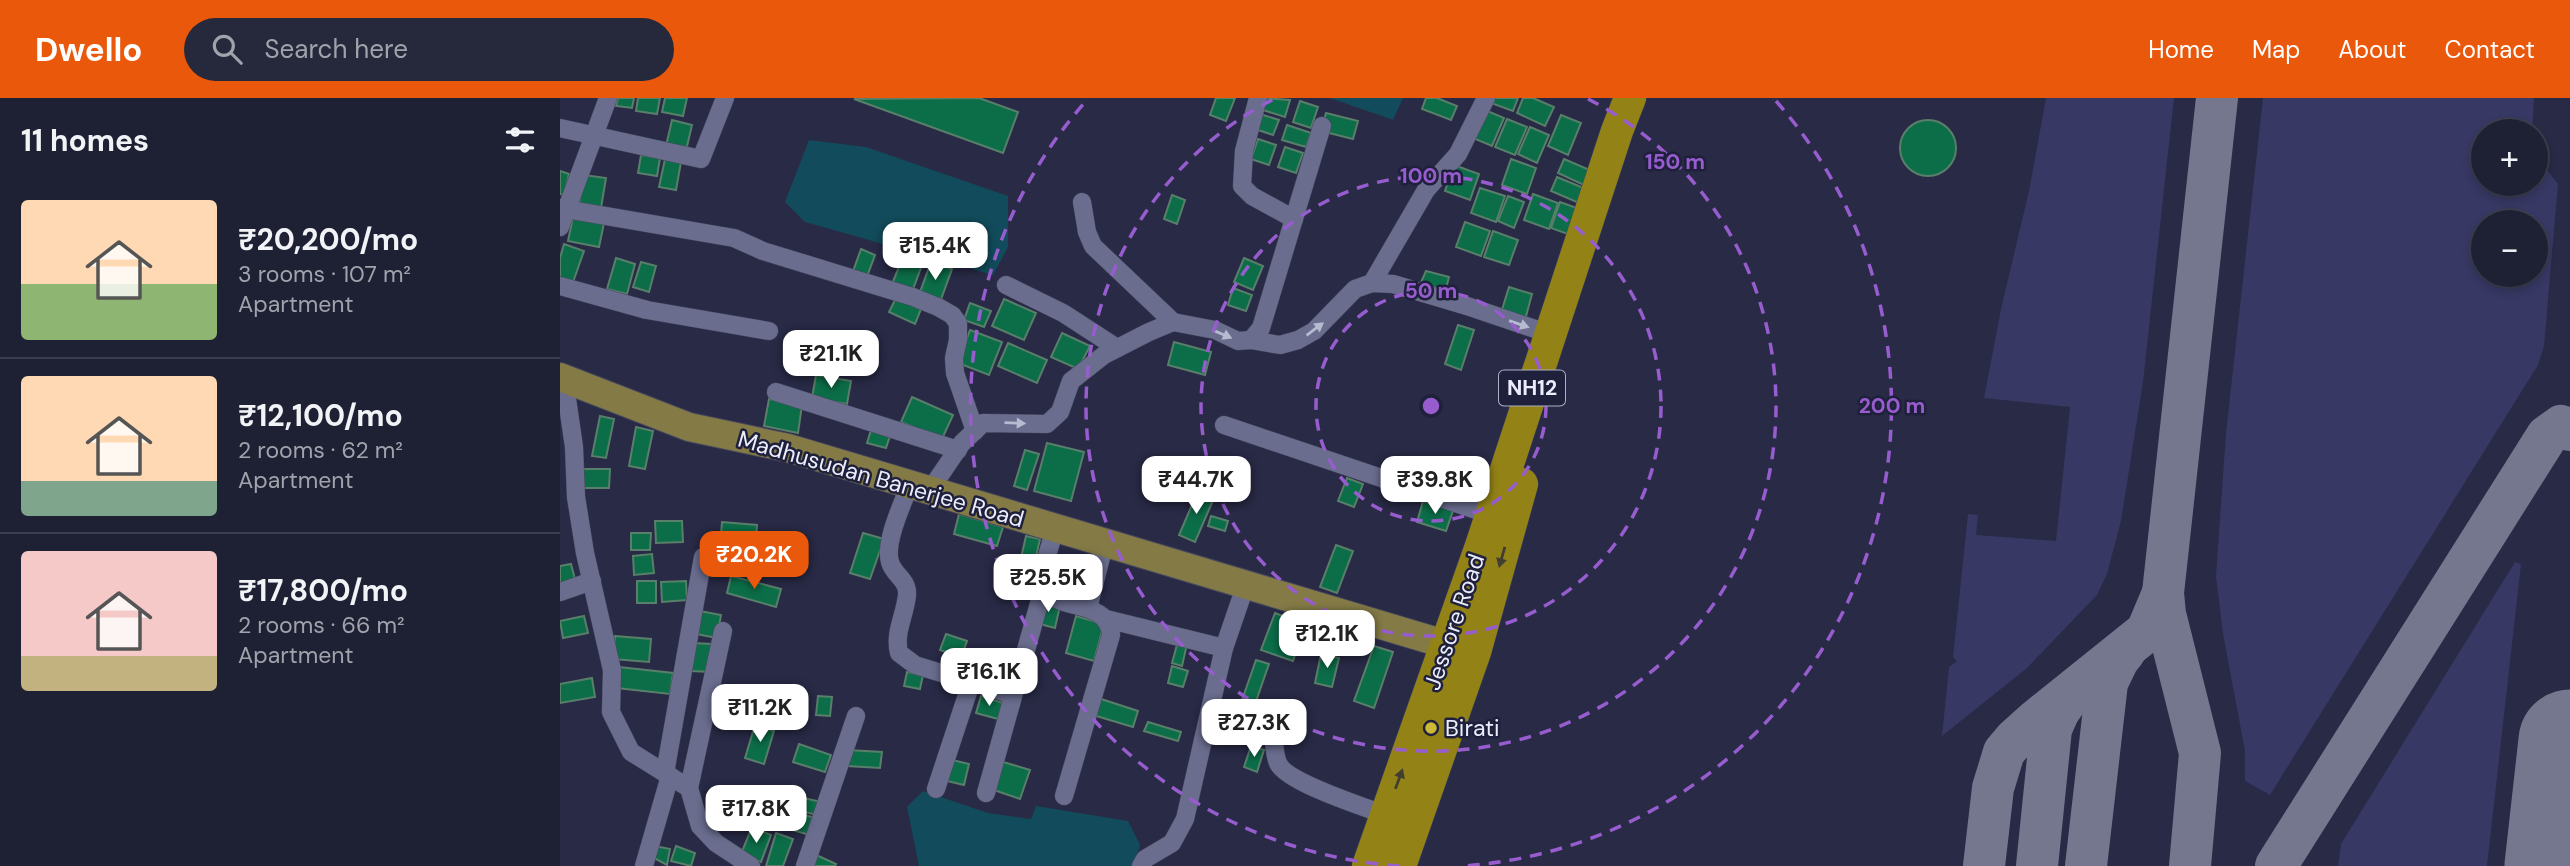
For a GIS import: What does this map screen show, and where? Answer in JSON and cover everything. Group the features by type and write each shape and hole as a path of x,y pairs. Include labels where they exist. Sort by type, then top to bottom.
{"highway":[{"name":"Jessore Road","path":"1368,866 1386,815 1461,649 1491,515 1630,98"},
{"name":"NH12","path":"1400,866 1461,649 1525,475 1575,315 1651,98"}],"main road":[{"name":"Madhusudan Banerjee Road","path":"562,377 689,427 788,448 1461,649"}],"street":[{"path":"560,227 563,208 608,98"},
{"path":"560,128 701,159 725,98"},
{"path":"1258,98 1244,151 1242,187 1252,197 1294,219"},
{"path":"1372,283 1426,190 1458,154 1486,98"},
{"path":"1251,340 1261,328 1322,126"},
{"path":"1082,202 1087,232 1093,246 1173,322 1215,330 1237,341 1251,340 1280,345 1298,340 1314,331 1355,289 1372,283 1393,284 1550,334"},
{"path":"563,208 734,238 938,307 952,315 958,323 955,373 975,431"},
{"path":"1006,285 1074,319 1117,348"},
{"path":"560,286 646,310 769,331"},
{"path":"1013,695 915,665 899,653 896,642 907,597 907,585 890,562 892,535 920,487 983,423 1046,424 1060,412 1071,381 1104,355 1173,322"},
{"path":"562,377 574,447 576,497 612,670 611,712 631,752 689,788"},
{"path":"775,392 958,450"},
{"path":"1224,425 1491,515"},
{"path":"1055,528 1045,571 1046,589 1051,595 1088,608 1106,619 1224,648"},
{"path":"1088,608 1105,542"},
{"path":"644,866 668,774 703,557"},
{"path":"560,592 592,581"},
{"path":"986,793 1045,582"},
{"path":"1141,866 1145,859 1172,843 1185,819 1224,648 1247,584"},
{"path":"1064,796 1109,643 1110,626 1106,619"},
{"path":"723,632 689,788 700,826 716,843 751,866"},
{"path":"936,789 971,683"},
{"path":"1211,706 1263,719 1271,724 1278,765 1286,774 1386,815"},
{"path":"804,866 856,716"}],"shaded area":[{"path":"1330,98 1403,98 1393,120"},
{"path":"2046,98 2174,98 2143,382 2121,521 2107,574 2097,595 2027,668 1942,736 1949,667 1957,661 1953,657 1968,514 1978,515 1976,535 2056,541 2070,407 1984,398 2001,309 2029,191"},
{"path":"2263,98 2534,98 2533,119 2471,119 2471,196 2548,196 2548,171 2558,184 2544,346 2538,365 2270,795 2245,781 2245,751 2223,634 2216,576 2226,433"},
{"path":"809,140 866,147 1008,196 1008,247 993,275 805,222 785,202"},
{"path":"2515,562 2521,564 2487,866 2338,866 2341,844"},
{"path":"923,791 988,813 1031,819 1036,806 1128,821 1140,845 1134,866 919,866 907,807"}],"building":[{"path":"618,98 634,98 632,108 616,106"},
{"path":"638,98 660,98 657,114 636,111"},
{"path":"665,98 687,98 683,116 662,112"},
{"path":"979,98 1018,112 1003,153 854,99"},
{"path":"1216,98 1235,98 1226,121 1210,115"},
{"path":"1263,98 1290,100 1285,117 1260,109"},
{"path":"1426,98 1437,98 1457,106 1451,120 1422,109"},
{"path":"1493,98 1518,98 1513,111 1491,103"},
{"path":"1523,98 1533,98 1554,107 1545,126 1517,113"},
{"path":"1300,101 1318,107 1311,128 1293,122"},
{"path":"1485,110 1504,118 1492,146 1473,138"},
{"path":"1326,113 1358,121 1353,139 1321,131"},
{"path":"1260,114 1279,120 1273,135 1255,129"},
{"path":"1561,115 1581,123 1568,155 1548,146"},
{"path":"1507,119 1527,127 1515,155 1495,147"},
{"path":"672,120 692,125 685,155 665,150"},
{"path":"1922,120 1934,120 1944,124 1952,132 1956,148 1952,164 1944,172 1934,176 1922,176 1912,172 1904,164 1900,154 1900,142 1904,132 1912,124"},
{"path":"1287,125 1311,133 1306,147 1282,140"},
{"path":"1530,127 1549,135 1537,163 1518,154"},
{"path":"1258,139 1276,145 1269,165 1251,159"},
{"path":"1285,147 1303,153 1296,173 1278,167"},
{"path":"641,155 660,158 657,176 638,173"},
{"path":"665,159 681,162 676,190 659,187"},
{"path":"1511,159 1536,168 1527,194 1502,185"},
{"path":"1564,159 1592,171 1586,186 1558,173"},
{"path":"1454,165 1479,174 1470,200 1445,191"},
{"path":"560,171 569,174 564,195 560,194"},
{"path":"584,175 606,178 601,208 579,204"},
{"path":"1557,177 1586,189 1579,203 1551,191"},
{"path":"1480,188 1505,196 1496,222 1471,213"},
{"path":"1533,194 1558,203 1549,229 1524,220"},
{"path":"1172,195 1185,200 1177,224 1164,219"},
{"path":"1508,196 1524,202 1514,228 1498,221"},
{"path":"1560,202 1585,211 1576,237 1551,228"},
{"path":"573,217 604,223 599,247 568,241"},
{"path":"1465,222 1490,231 1481,256 1456,247"},
{"path":"1493,231 1518,240 1509,265 1484,257"},
{"path":"564,244 584,251 572,285 560,281 560,258"},
{"path":"861,249 875,255 865,282 851,277"},
{"path":"903,257 922,265 912,292 892,284"},
{"path":"616,258 635,264 627,294 607,289"},
{"path":"1244,258 1263,266 1253,290 1234,282"},
{"path":"641,262 656,266 649,292 633,287"},
{"path":"931,262 952,269 940,302 919,295"},
{"path":"1426,271 1449,277 1444,296 1419,287"},
{"path":"1509,287 1532,294 1525,320 1501,313"},
{"path":"1233,288 1252,295 1246,311 1228,305"},
{"path":"896,298 921,309 915,324 889,312"},
{"path":"1004,299 1036,313 1024,340 992,326"},
{"path":"970,303 991,311 984,327 964,320"},
{"path":"1458,325 1474,330 1461,370 1445,364"},
{"path":"970,330 1002,342 989,375 958,363"},
{"path":"1062,333 1090,346 1078,369 1051,357"},
{"path":"1174,342 1211,352 1205,375 1168,365"},
{"path":"1008,343 1047,360 1037,383 998,366"},
{"path":"816,375 851,381 847,404 812,398"},
{"path":"912,397 953,415 942,439 901,422"},
{"path":"769,399 802,405 798,433 764,426"},
{"path":"600,416 614,419 606,458 592,456"},
{"path":"636,427 653,431 645,469 629,466"},
{"path":"872,427 891,433 886,448 867,443"},
{"path":"1047,443 1084,452 1071,501 1034,491"},
{"path":"1025,450 1039,454 1027,490 1014,486"},
{"path":"579,469 610,469 609,488 578,488"},
{"path":"1204,470 1239,484 1235,496 1199,482"},
{"path":"1347,478 1363,484 1354,507 1338,501"},
{"path":"1198,491 1214,498 1195,542 1179,535"},
{"path":"1423,501 1453,511 1446,531 1417,522"},
{"path":"959,514 1003,527 997,546 954,534"},
{"path":"1211,516 1228,521 1225,531 1208,526"},
{"path":"655,521 682,521 683,542 656,543"},
{"path":"722,522 757,525 754,561 719,558"},
{"path":"631,533 651,533 650,550 631,550"},
{"path":"863,533 884,539 870,579 850,573"},
{"path":"1026,536 1040,539 1035,561 1021,558"},
{"path":"1336,545 1353,551 1337,593 1320,587"},
{"path":"652,554 654,573 634,575 633,556"},
{"path":"571,564 576,583 560,586 560,566"},
{"path":"731,576 781,589 776,607 727,593"},
{"path":"637,581 656,581 656,603 637,603"},
{"path":"686,581 687,600 662,602 661,582"},
{"path":"1041,601 1060,606 1055,628 1036,623"},
{"path":"695,610 721,615 717,638 691,633"},
{"path":"1275,613 1293,620 1285,641 1298,646 1293,661 1261,650"},
{"path":"584,616 588,633 563,638 560,621"},
{"path":"1076,616 1104,624 1094,661 1066,653"},
{"path":"946,634 967,641 961,658 940,650"},
{"path":"615,636 651,639 649,662 613,659"},
{"path":"1178,641 1187,644 1182,666 1172,663"},
{"path":"692,643 713,644 711,672 691,671"},
{"path":"1374,646 1393,652 1374,708 1354,701"},
{"path":"1321,654 1339,658 1332,687 1315,683"},
{"path":"1256,660 1269,664 1254,707 1241,703"},
{"path":"1172,666 1188,671 1183,687 1168,683"},
{"path":"619,667 673,673 670,694 617,688"},
{"path":"907,672 923,675 920,689 904,686"},
{"path":"592,678 595,697 560,703 560,684"},
{"path":"818,696 832,697 830,716 816,715"},
{"path":"981,696 1003,703 998,719 976,713"},
{"path":"1098,698 1138,711 1133,727 1093,715"},
{"path":"1148,722 1181,732 1178,741 1144,731"},
{"path":"755,725 774,731 764,764 745,758"},
{"path":"799,744 831,755 825,772 793,762"},
{"path":"1251,746 1264,750 1257,772 1244,767"},
{"path":"848,750 882,752 880,768 847,766"},
{"path":"948,759 969,764 964,785 943,780"},
{"path":"1000,761 1030,770 1020,799 991,789"},
{"path":"804,798 821,802 817,815 801,811"},
{"path":"781,808 818,819 813,836 776,825"},
{"path":"752,827 771,835 761,862 741,854"},
{"path":"776,833 793,839 783,866 766,866"},
{"path":"655,846 670,849 667,865 652,857"},
{"path":"676,846 695,853 691,866 671,861"},
{"path":"814,854 836,864 835,866 809,866"}],"taxiway":[{"path":"2190,866 2200,753 2165,614 2163,593 2217,98"},
{"path":"2276,866 2547,436 2561,426 2570,430"},
{"path":"1984,866 1993,788 2004,752 2035,721 2147,631 2163,593"},
{"path":"2086,866 2107,683 2125,651"},
{"path":"2037,866 2051,729 2069,697"}],"runway":[{"path":"2556,866 2570,741"}],"place":[{"name":"Birati","path":"1431,728"}]}
